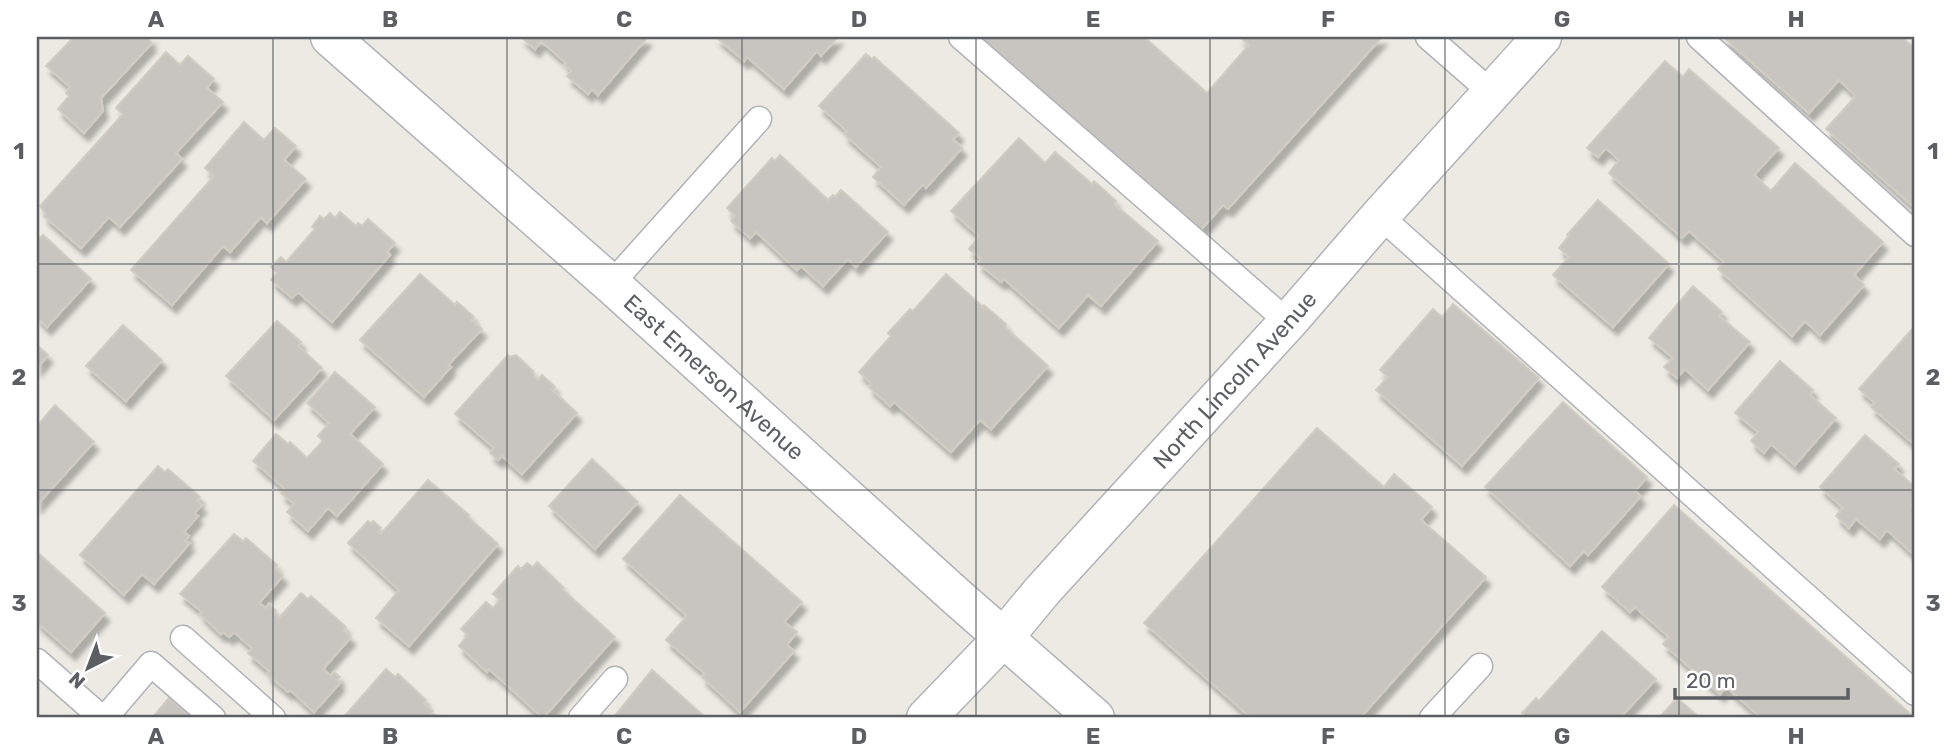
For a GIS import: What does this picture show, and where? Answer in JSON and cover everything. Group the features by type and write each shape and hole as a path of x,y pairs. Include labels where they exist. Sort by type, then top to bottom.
{"street":[{"name":"East Emerson Avenue","path":"330,37 611,284 1095,718"},
{"name":"North Lincoln Avenue","path":"926,718 1003,637 1288,322 1542,37"}],"lane":[{"path":"961,37 1288,322"},
{"path":"1428,37 1492,93"},
{"path":"1699,37 1915,234"},
{"path":"611,284 759,118"},
{"path":"1380,216 1915,693"},
{"path":"183,638 273,718"},
{"path":"37,661 104,718 151,664 213,718"},
{"path":"1432,718 1480,666"},
{"path":"581,718 615,679"}],"building":[{"path":"74,37 151,37 148,39 152,43 101,98 103,111 84,133 58,109 69,96 66,93 70,87 46,66"},
{"path":"521,37 647,38 598,95 592,89 588,94 567,76 572,71 541,41 535,49"},
{"path":"716,37 838,37 821,56 817,51 784,89 747,57 744,61"},
{"path":"974,37 1144,37 1207,93 1249,45 1240,37 1382,37 1228,209 1223,205 1196,235"},
{"path":"1723,37 1902,37 1915,49 1915,208 1826,129 1856,96 1839,80 1809,113"},
{"path":"166,52 180,65 188,56 214,79 207,88 223,102 176,153 182,159 120,227 109,217 81,248 44,216 46,214 40,206 123,114 116,108"},
{"path":"866,54 872,59 874,57 959,133 953,139 962,148 926,188 923,184 904,205 873,177 881,167 844,134 847,131 819,106"},
{"path":"1665,61 1683,77 1689,69 1779,148 1754,175 1771,191 1795,163 1883,242 1854,275 1864,285 1820,335 1805,321 1792,336 1718,269 1724,262 1689,231 1682,238 1609,173 1619,160 1606,148 1598,157 1587,148"},
{"path":"244,122 264,140 275,128 296,146 284,160 306,179 267,223 261,217 230,252 223,246 172,305 131,270 214,176 205,168"},
{"path":"1019,138 1045,163 1055,152 1092,184 1094,181 1116,201 1114,204 1158,241 1101,306 1088,295 1059,328 1004,279 1001,282 978,263 981,259 969,249 979,236 951,211"},
{"path":"780,155 828,200 841,190 888,232 856,267 848,259 823,286 801,266 797,270 756,232 750,238 731,221 735,216 727,208 772,158 775,161"},
{"path":"1598,200 1669,264 1613,327 1553,275 1569,257 1559,248"},
{"path":"340,212 356,226 358,223 362,226 368,219 395,243 387,252 390,255 332,322 298,292 292,298 271,280 277,273 271,267 281,257 286,262 315,229 312,227 320,216 324,219 330,213 335,218"},
{"path":"37,235 40,238 43,235 91,279 47,327 37,317"},
{"path":"420,274 455,305 457,302 474,317 471,320 482,329 448,365 451,367 424,397 360,340"},
{"path":"946,274 1006,324 1005,327 1048,366 991,429 980,420 951,452 894,402 890,406 869,387 872,384 859,372 891,336 888,333 910,309 913,311"},
{"path":"1693,286 1722,312 1719,316 1750,342 1708,390 1685,369 1677,378 1664,367 1673,358 1649,338"},
{"path":"1453,304 1539,378 1462,466 1376,390 1388,377 1380,370 1433,309 1442,317"},
{"path":"277,321 301,342 298,346 322,368 274,420 226,376"},
{"path":"123,325 162,360 126,401 86,366"},
{"path":"1914,327 1915,445 1871,407 1875,403 1859,389"},
{"path":"37,345 48,355 37,368"},
{"path":"508,355 516,355 533,371 538,380 542,375 555,387 552,390 577,413 522,474 502,456 498,460 490,453 494,448 455,414"},
{"path":"1780,361 1813,390 1810,395 1836,418 1795,465 1771,444 1764,453 1751,441 1758,432 1735,413"},
{"path":"335,372 375,407 350,434 383,464 337,516 328,508 308,531 287,512 294,504 281,493 285,489 253,461 276,434 288,444 290,442 307,458 323,441 318,436 329,423 307,403"},
{"path":"1563,402 1647,477 1635,491 1641,496 1588,555 1584,551 1570,566 1485,487"},
{"path":"55,405 94,442 37,505 37,426"},
{"path":"1317,428 1384,487 1394,474 1432,507 1421,520 1486,577 1360,718 1251,718 1144,623"},
{"path":"1865,435 1899,464 1894,469 1915,487 1915,499 1911,505 1915,509 1915,547 1911,552 1887,530 1880,539 1856,519 1849,528 1836,516 1843,508 1820,487"},
{"path":"592,459 638,502 595,549 549,506"},
{"path":"158,466 165,472 168,469 200,497 197,501 202,505 194,513 198,516 184,532 189,536 185,541 190,543 154,584 142,574 124,595 80,555"},
{"path":"428,480 498,544 409,646 376,618 399,590 348,543 368,521 371,524 373,521 381,528 378,532 381,534"},
{"path":"680,495 802,602 784,622 797,632 787,645 794,651 740,712 702,677 705,674 666,640 687,616 623,559"},
{"path":"1674,505 1915,718 1757,718 1759,716 1726,687 1720,694 1663,644 1669,637 1635,607 1630,612 1602,587"},
{"path":"234,534 243,541 246,538 277,565 275,568 283,576 259,603 266,608 269,604 279,618 301,593 308,599 311,596 346,627 343,630 351,637 323,669 331,676 334,672 340,677 337,680 340,683 314,712 267,674 269,671 248,653 252,648 234,632 229,637 223,632 221,634 200,614 202,612 180,594"},
{"path":"37,552 105,613 71,652 37,622"},
{"path":"537,562 564,588 562,589 615,637 543,718 459,646 468,635 461,629 486,602 493,608 500,600 493,594 518,566 521,569 527,563 533,567"},
{"path":"1602,631 1656,679 1620,718 1529,718 1522,713 1536,698 1539,701"},
{"path":"386,669 395,677 398,674 426,700 423,703 433,711 427,718 343,718"},
{"path":"652,670 706,718 613,718"},
{"path":"169,698 192,718 152,718"},
{"path":"1677,698 1700,718 1659,718"}]}
